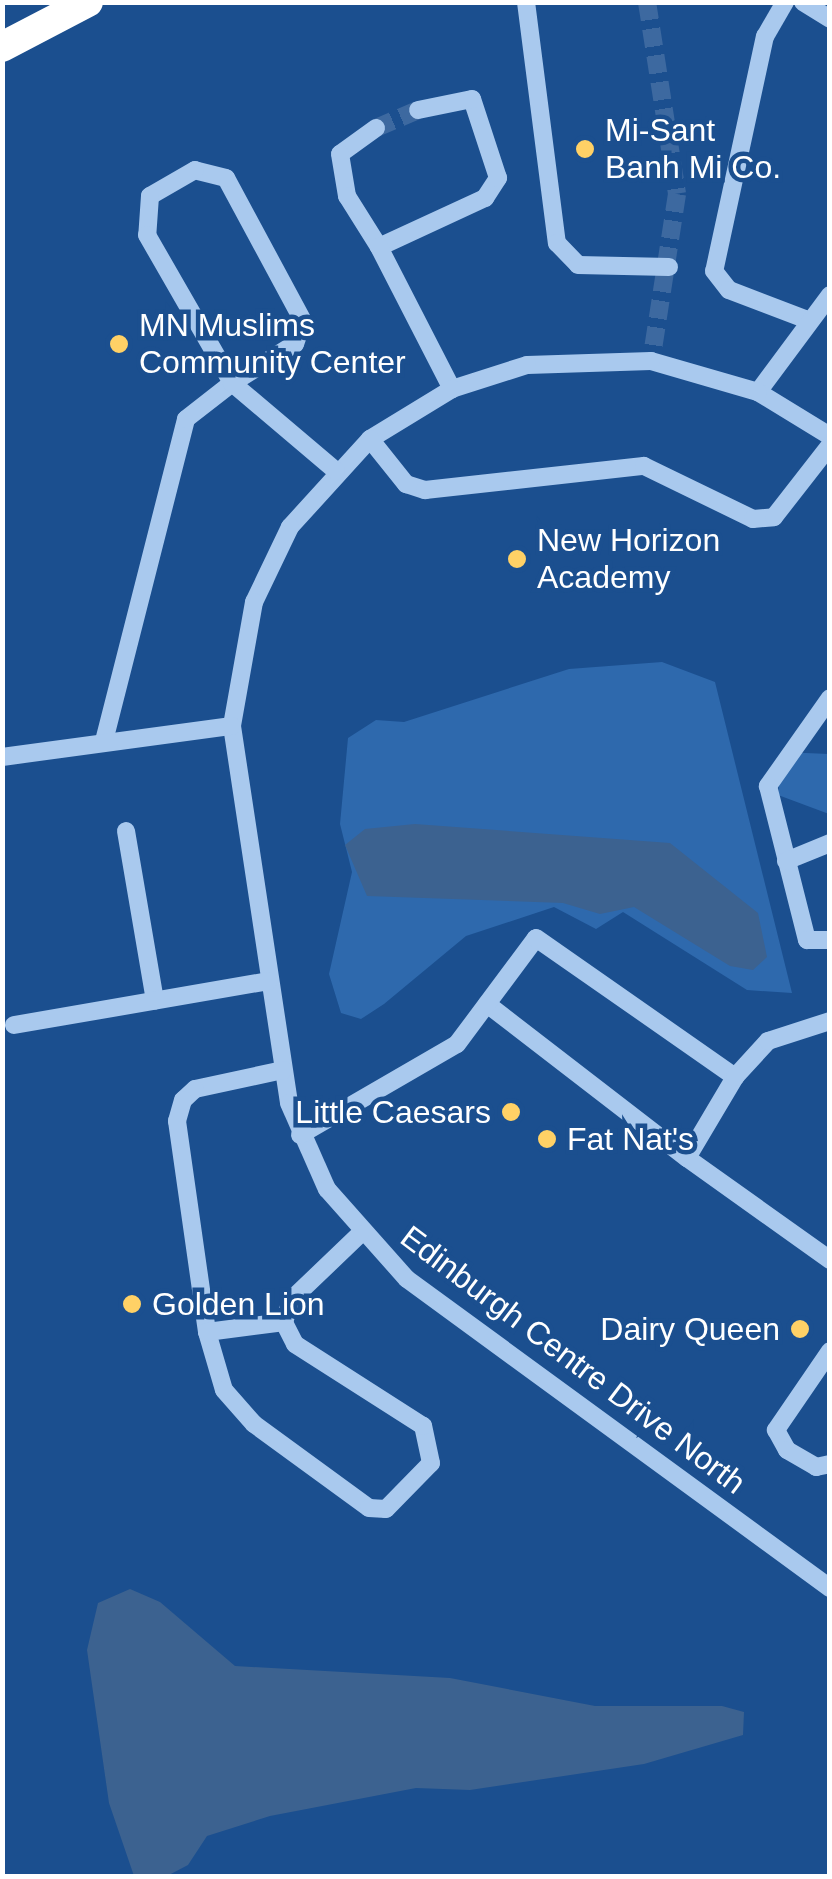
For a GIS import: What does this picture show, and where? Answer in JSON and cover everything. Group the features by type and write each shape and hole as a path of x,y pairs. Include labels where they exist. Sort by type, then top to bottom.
{"highway":[{"path":"2,46 88,2"}],"street":[{"path":"526,2 557,243 578,265 669,267"},
{"path":"784,2 765,36 714,271 729,290 805,320"},
{"path":"803,2 830,20"},
{"path":"379,246 485,198 498,178 472,99 418,110"},
{"path":"376,128 340,154 347,196 379,246 452,389"},
{"path":"104,741 179,438 197,408 232,383 295,344 303,322 226,178 195,170 150,196 142,212 232,383 336,472"},
{"path":"758,392 805,320 829,295 830,287"},
{"name":"Edinburgh Centre Drive North","path":"830,436 758,392 679,366 602,358 527,365 452,389 370,440 336,472 290,527 254,602 232,726 283,1070 300,1135 360,1234 407,1279 830,1588"},
{"path":"370,440 406,484 425,490 644,466 753,518 774,517 830,445"},
{"path":"830,698 768,786 806,940 830,940"},
{"path":"2,756 232,726"},
{"path":"126,831 154,1001"},
{"path":"786,861 827,847"},
{"path":"300,1135 457,1044 536,938 734,1077"},
{"path":"14,1026 268,980"},
{"path":"487,1004 687,1158 830,1260"},
{"path":"687,1158 734,1077 768,1041 830,1021"},
{"path":"283,1070 195,1089 180,1111 207,1332 224,1390 254,1424 369,1508 400,1501 431,1463 423,1426 295,1344 284,1322 291,1300 360,1234"},
{"path":"207,1332 284,1322"},
{"path":"830,1351 776,1430 788,1450 816,1467 830,1464"}],"shaded area":[{"path":"662,662 715,682 792,993 747,990 623,912 596,929 554,907 466,936 361,1019 341,1013 329,974 352,872 340,824 348,738 376,720 404,722 569,669"},
{"path":"782,752 829,754 829,814 778,795"},
{"path":"415,824 670,843 758,913 767,957 753,970 730,966 634,907 600,914 563,903 367,896 345,845 365,829"},
{"path":"130,1589 160,1602 235,1666 450,1678 595,1706 722,1706 744,1712 743,1735 644,1764 470,1790 416,1788 270,1816 207,1836 188,1865 167,1876 134,1876 109,1803 87,1650 98,1603"}],"tunnel":[{"path":"647,2 677,194 651,361"},
{"path":"376,128 418,110"}],"place":[{"name":"Mi-Sant Banh Mi Co.","path":"585,149"},
{"name":"MN Muslims Community Center","path":"119,344"},
{"name":"New Horizon Academy","path":"517,559"},
{"name":"Little Caesars","path":"511,1112"},
{"name":"Fat Nat's","path":"547,1139"},
{"name":"Golden Lion","path":"132,1304"},
{"name":"Dairy Queen","path":"800,1329"}]}
